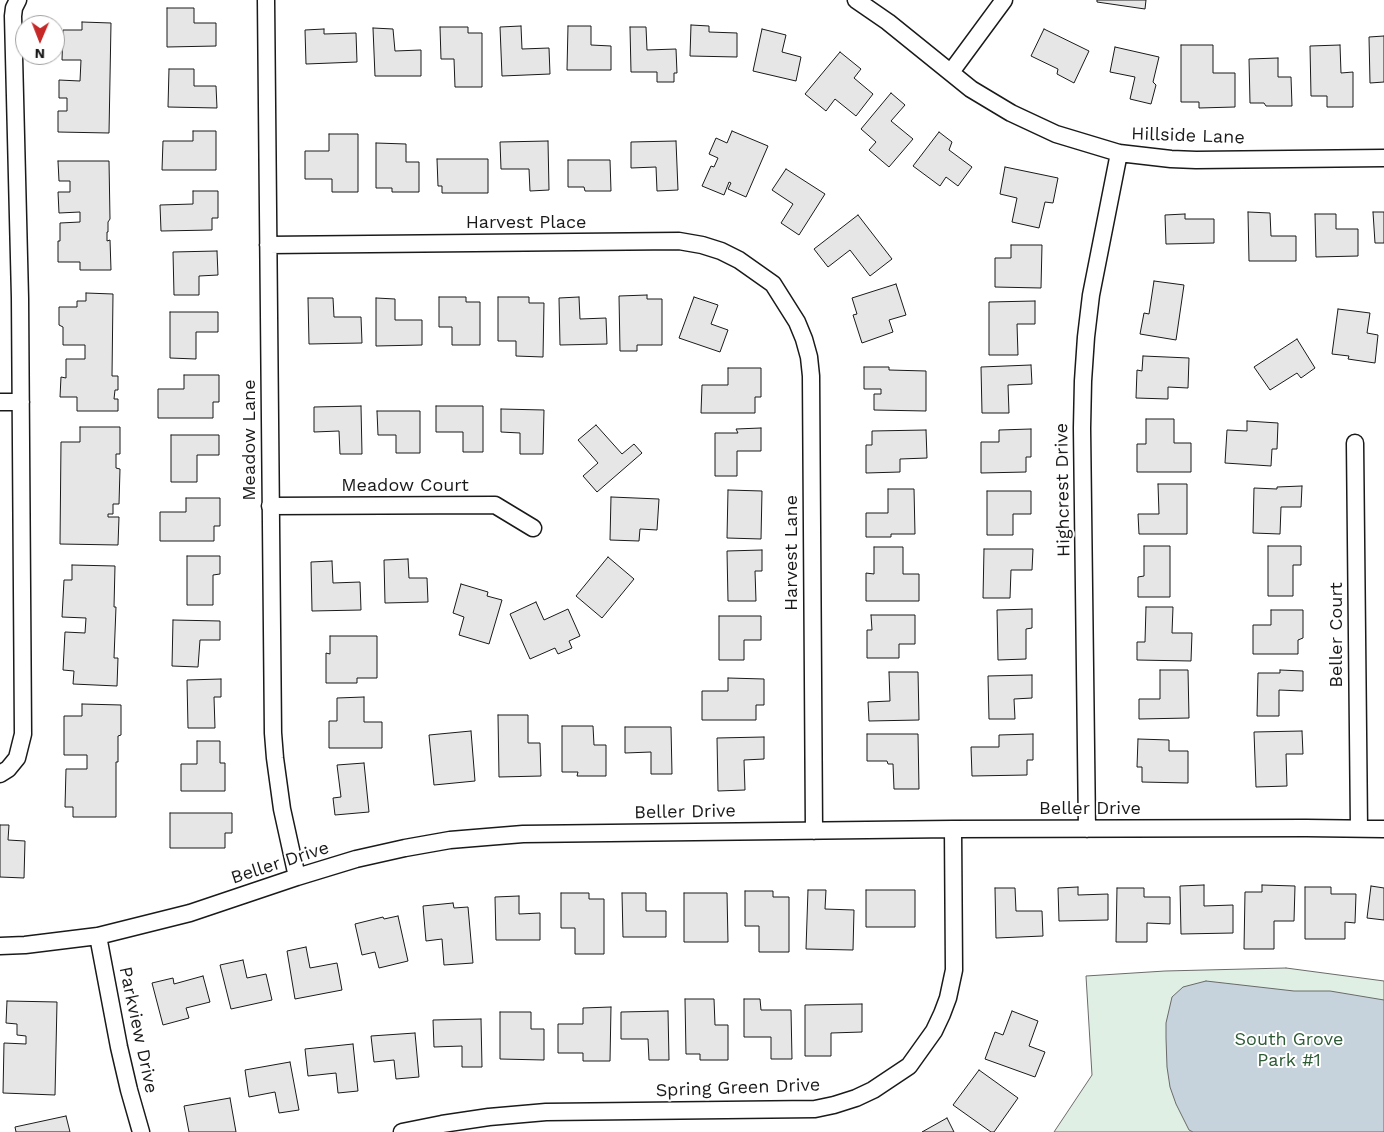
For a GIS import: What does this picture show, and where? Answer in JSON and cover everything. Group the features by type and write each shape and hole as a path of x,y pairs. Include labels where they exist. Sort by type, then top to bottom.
{"street":[{"path":"4,772 17,758 23,734 20,298 13,16 18,0"},
{"name":"Meadow Lane","path":"266,0 273,733 274,758 282,810 297,877"},
{"name":"Hillside Lane","path":"856,0 888,22 971,89 1011,113 1056,134 1119,154 1196,160 1384,158"},
{"path":"951,72 1004,0"},
{"name":"Highcrest Drive","path":"1088,830 1082,428 1083,381 1091,295 1119,154"},
{"name":"Harvest Place","path":"268,245 679,242 702,245 721,251 739,260 773,284"},
{"name":"Harvest Lane","path":"773,284 797,322 809,356 811,376 814,831"},
{"path":"0,402 21,402"},
{"name":"Beller Court","path":"1355,443 1359,828"},
{"name":"Meadow Court","path":"270,506 495,505 533,528"},
{"name":"Beller Drive","path":"0,946 98,936 190,913 356,859 450,840 522,834 953,829 1384,829"},
{"name":"Spring Green Drive","path":"402,1132 489,1117 546,1112 815,1109 856,1098 873,1090 909,1066 934,1031 948,998 954,970 953,829"},
{"name":"Parkview Drive","path":"98,936 119,1047 141,1132"}],"green space":[{"name":"South Grove Park #1","path":"1286,968 1384,981 1384,1132 1054,1132 1092,1075 1086,976 1165,971"}],"shaded area":[{"name":"South Grove Park #1","path":"1206,981 1294,991 1330,991 1384,1000 1384,1132 1193,1132 1189,1130 1170,1087 1167,1067 1166,1023 1172,997 1183,987"}],"building":[{"path":"1097,0 1146,0 1145,9 1097,2"},
{"path":"167,8 194,8 194,23 216,23 216,46 167,47"},
{"path":"82,22 111,23 109,133 58,132 58,111 67,111 67,98 59,98 59,80 80,81 81,60 65,60 65,30 82,30"},
{"path":"691,25 709,26 709,32 737,33 737,57 690,56"},
{"path":"521,26 522,49 549,48 550,74 502,76 500,27"},
{"path":"568,26 591,26 591,45 611,46 611,70 567,70"},
{"path":"440,27 468,27 468,33 482,33 482,87 455,87 454,59 441,59"},
{"path":"630,27 646,27 647,50 676,49 677,73 674,73 674,82 657,82 657,72 631,72"},
{"path":"373,28 393,29 395,51 421,50 421,76 375,76"},
{"path":"324,29 324,34 356,33 357,62 306,64 305,30"},
{"path":"762,29 786,35 782,52 801,57 796,81 753,71"},
{"path":"1044,29 1089,51 1074,83 1057,74 1058,69 1031,56"},
{"path":"1384,36 1384,82 1370,83 1369,37"},
{"path":"1181,45 1213,45 1213,73 1235,73 1235,107 1199,108 1199,102 1181,102"},
{"path":"1340,45 1341,73 1353,72 1353,107 1327,107 1327,96 1311,96 1310,46"},
{"path":"1115,47 1159,57 1153,82 1156,85 1151,104 1130,99 1135,77 1110,72"},
{"path":"840,52 861,69 854,78 873,94 856,116 835,99 826,111 805,94"},
{"path":"1278,58 1278,77 1291,77 1292,106 1266,106 1264,103 1250,103 1249,59"},
{"path":"169,69 194,69 194,86 216,86 217,108 168,107"},
{"path":"891,93 905,105 891,121 913,139 889,167 869,150 876,142 861,129"},
{"path":"193,131 216,131 216,170 162,170 163,141 193,141"},
{"path":"732,131 768,146 746,197 728,189 731,183 729,182 724,195 702,186 711,166 714,167 718,158 709,154 716,138 727,143"},
{"path":"939,132 952,142 949,150 972,167 958,186 946,177 940,186 913,166"},
{"path":"329,134 358,134 358,192 332,192 332,179 305,179 305,151 329,151"},
{"path":"548,141 549,190 530,191 529,169 501,169 500,142"},
{"path":"676,141 678,190 657,191 656,167 631,168 631,142"},
{"path":"376,143 406,144 406,162 419,162 419,192 392,192 392,188 376,188"},
{"path":"437,159 488,159 488,193 442,193 442,186 438,186"},
{"path":"568,160 610,160 611,191 585,191 584,187 568,187"},
{"path":"58,161 109,161 110,219 108,222 107,241 110,240 111,270 80,270 80,262 58,262 60,223 80,222 80,212 59,213 58,192 70,192 70,181 59,181"},
{"path":"1005,167 1058,178 1053,203 1045,202 1039,228 1012,222 1017,198 1000,194"},
{"path":"786,169 825,194 799,235 781,223 793,204 772,190"},
{"path":"193,191 218,191 218,218 212,218 212,230 161,231 160,205 193,204"},
{"path":"1248,212 1270,213 1271,236 1296,236 1296,261 1249,261"},
{"path":"1373,212 1384,212 1384,243 1375,243"},
{"path":"1185,214 1185,219 1214,219 1214,243 1166,244 1165,215"},
{"path":"1315,214 1336,214 1336,229 1358,229 1358,256 1316,257"},
{"path":"858,215 892,259 870,276 850,250 828,267 814,249"},
{"path":"1011,245 1042,245 1041,288 995,287 995,258 1011,258"},
{"path":"217,251 218,275 199,276 199,295 174,295 173,252"},
{"path":"1154,281 1184,285 1176,340 1140,334 1144,313 1149,314"},
{"path":"896,284 906,315 889,320 893,332 862,343 853,315 857,314 852,298"},
{"path":"86,293 113,294 112,376 118,376 118,390 115,390 114,399 118,399 118,411 77,411 77,397 60,397 61,377 66,378 66,359 85,359 85,345 63,345 63,327 59,325 59,307 77,307 77,301 86,301"},
{"path":"647,295 647,299 662,299 662,345 637,345 637,351 620,351 619,296"},
{"path":"439,297 466,297 466,302 480,302 480,345 452,345 452,327 439,327"},
{"path":"498,297 529,297 529,303 544,303 543,357 516,356 516,341 498,341"},
{"path":"579,297 580,319 606,318 607,344 560,345 559,298"},
{"path":"694,297 718,305 711,324 728,330 720,352 679,338"},
{"path":"308,298 333,298 334,317 361,317 362,343 309,344"},
{"path":"376,298 395,299 395,320 422,320 422,345 376,346"},
{"path":"1035,301 1035,324 1017,324 1018,355 989,355 989,302"},
{"path":"1338,309 1370,313 1367,333 1378,335 1375,363 1348,359 1349,356 1332,354"},
{"path":"170,312 218,312 218,332 196,332 196,359 170,358"},
{"path":"1297,339 1315,368 1301,378 1297,373 1270,390 1254,367"},
{"path":"1143,356 1189,358 1188,388 1168,387 1168,399 1136,398 1137,370 1142,371"},
{"path":"1031,365 1032,384 1008,385 1009,413 982,413 981,367"},
{"path":"864,367 889,367 889,370 926,371 926,411 874,410 874,394 881,394 881,389 864,389"},
{"path":"728,368 761,368 761,397 755,397 755,413 701,413 702,385 728,385"},
{"path":"184,375 219,375 219,402 213,402 213,418 158,418 158,389 184,389"},
{"path":"361,406 362,454 340,454 339,431 314,432 314,407"},
{"path":"436,406 483,406 483,452 463,452 463,432 436,432"},
{"path":"501,409 544,410 543,454 520,454 520,433 501,432"},
{"path":"377,411 420,411 420,453 396,453 396,435 378,435"},
{"path":"1146,419 1174,419 1174,443 1191,443 1191,472 1137,472 1137,444 1146,444"},
{"path":"1247,421 1278,423 1277,449 1272,449 1271,466 1225,463 1227,430 1247,431"},
{"path":"596,425 622,454 634,444 642,453 597,492 583,476 598,463 578,440"},
{"path":"80,427 120,427 120,454 116,454 116,468 120,469 119,504 113,504 113,514 108,514 108,517 119,517 118,545 60,544 61,442 80,442"},
{"path":"761,428 761,451 737,451 737,476 715,476 715,433 738,433 736,429"},
{"path":"1031,429 1031,457 1026,457 1026,472 981,473 981,442 999,442 999,430"},
{"path":"926,430 927,458 900,459 900,472 866,473 866,445 872,445 872,431"},
{"path":"171,435 219,435 219,455 197,455 197,482 171,482"},
{"path":"1158,484 1187,484 1187,534 1139,534 1138,514 1159,514"},
{"path":"1302,486 1301,507 1281,507 1280,534 1253,533 1254,488 1277,489 1277,487"},
{"path":"888,489 914,489 915,534 891,534 891,537 866,537 866,513 888,513"},
{"path":"728,490 762,491 761,539 727,538"},
{"path":"987,491 1031,491 1031,514 1013,514 1013,535 987,535"},
{"path":"611,497 659,499 657,530 640,529 639,541 610,540"},
{"path":"186,498 220,498 220,526 214,526 214,541 160,541 160,512 186,512"},
{"path":"1144,546 1170,546 1170,597 1138,597 1138,577 1144,576"},
{"path":"1268,546 1301,546 1301,565 1293,565 1293,596 1268,596"},
{"path":"874,547 903,547 903,574 919,574 919,601 866,601 866,573 874,574"},
{"path":"984,549 1033,549 1032,570 1011,570 1010,598 983,598"},
{"path":"762,550 762,571 755,571 756,601 728,601 727,551"},
{"path":"187,556 220,556 220,574 213,575 213,605 187,605"},
{"path":"608,557 634,579 602,618 576,596"},
{"path":"408,559 409,578 427,578 428,602 385,603 384,560"},
{"path":"332,561 333,583 360,582 361,610 312,611 311,562"},
{"path":"72,565 115,566 114,658 118,658 117,686 73,684 74,671 63,670 65,632 85,633 86,618 62,617 64,580 72,580"},
{"path":"461,584 488,592 487,596 502,600 489,644 459,635 464,617 453,613"},
{"path":"536,602 544,620 568,609 580,636 569,641 572,648 558,654 555,648 530,659 510,614"},
{"path":"1146,607 1173,607 1172,633 1192,633 1191,661 1137,660 1137,642 1145,642"},
{"path":"1032,609 1032,628 1026,629 1026,659 998,660 997,610"},
{"path":"1271,610 1303,610 1303,638 1298,640 1298,654 1253,654 1253,625 1271,625"},
{"path":"871,615 915,615 915,644 899,644 899,658 867,658 867,630 872,630"},
{"path":"719,616 761,616 761,640 744,640 744,660 719,660"},
{"path":"173,620 220,621 220,640 200,640 198,667 172,666"},
{"path":"330,636 377,636 377,678 357,678 357,683 326,683 326,653 330,654"},
{"path":"1160,670 1188,670 1189,718 1139,719 1139,699 1160,699"},
{"path":"1280,670 1303,671 1303,691 1279,690 1279,716 1257,716 1258,673 1280,673"},
{"path":"889,672 918,672 919,720 869,721 868,702 890,701"},
{"path":"1032,675 1032,698 1014,699 1015,719 989,719 988,676"},
{"path":"728,678 764,679 764,705 756,705 756,720 702,720 702,691 728,691"},
{"path":"221,679 221,697 214,697 215,728 188,728 187,680"},
{"path":"364,697 364,722 382,722 382,748 329,748 329,721 337,721 337,698"},
{"path":"82,704 121,705 121,735 118,736 118,762 116,762 116,817 73,817 73,807 65,807 66,769 87,769 87,755 64,755 64,716 82,716"},
{"path":"498,715 528,715 528,743 540,743 541,776 499,777"},
{"path":"562,726 593,726 594,745 606,745 606,776 577,776 578,772 562,772"},
{"path":"625,727 671,727 672,774 651,774 651,752 625,753"},
{"path":"471,731 475,781 434,785 429,735"},
{"path":"1302,731 1303,754 1286,754 1287,786 1256,787 1254,732"},
{"path":"867,734 918,734 919,789 894,789 893,764 888,764 887,761 867,761"},
{"path":"1033,734 1033,760 1027,760 1027,775 972,776 971,747 999,747 999,735"},
{"path":"764,737 764,759 744,760 745,790 718,791 717,738"},
{"path":"1138,739 1169,740 1169,751 1188,751 1188,783 1142,782 1142,767 1137,767"},
{"path":"197,741 220,741 220,763 225,763 225,791 181,791 181,764 197,764"},
{"path":"364,763 369,812 335,815 333,798 341,797 337,765"},
{"path":"170,813 232,813 232,833 225,833 225,848 170,848"},
{"path":"0,825 9,825 8,840 25,841 24,878 0,877"},
{"path":"1204,885 1204,906 1233,905 1233,933 1181,934 1180,886"},
{"path":"1262,885 1295,886 1294,921 1274,921 1274,949 1244,949 1245,892 1262,892"},
{"path":"1371,886 1384,888 1384,920 1367,918"},
{"path":"1078,887 1078,895 1108,894 1108,920 1059,921 1058,888"},
{"path":"1305,887 1331,887 1331,894 1356,894 1355,923 1345,922 1345,939 1305,939"},
{"path":"995,888 1015,888 1016,911 1042,911 1043,936 996,938"},
{"path":"1117,888 1144,888 1144,897 1170,897 1170,924 1147,923 1147,942 1116,942"},
{"path":"808,890 826,890 825,909 854,910 853,950 806,949"},
{"path":"866,890 915,890 915,927 866,927"},
{"path":"745,891 773,891 773,897 789,897 789,952 759,952 759,926 745,926"},
{"path":"561,893 589,893 589,899 604,899 604,954 575,954 575,928 561,928"},
{"path":"622,893 646,893 646,911 666,911 666,937 623,937"},
{"path":"684,893 727,893 728,942 684,942"},
{"path":"519,896 519,914 540,913 540,940 496,940 495,897"},
{"path":"453,903 454,908 468,907 473,963 444,965 442,939 426,941 423,906"},
{"path":"398,916 408,961 379,968 375,952 362,955 355,924 383,917 384,919"},
{"path":"306,947 310,968 337,963 342,990 295,999 287,951"},
{"path":"243,960 247,978 266,974 272,1000 231,1009 220,965"},
{"path":"203,976 210,1002 186,1008 189,1018 163,1025 152,983 173,978 174,984"},
{"path":"685,999 714,999 715,1025 728,1025 728,1060 700,1060 700,1054 686,1054"},
{"path":"744,999 760,999 761,1010 791,1010 792,1059 771,1059 771,1037 744,1037"},
{"path":"7,1001 57,1002 55,1095 3,1093 4,1043 26,1044 26,1036 17,1035 17,1024 6,1023"},
{"path":"862,1004 862,1032 831,1033 831,1056 805,1056 805,1005"},
{"path":"611,1007 610,1061 583,1061 583,1053 558,1053 558,1024 583,1024 583,1008"},
{"path":"668,1011 669,1060 649,1060 648,1039 621,1039 621,1012"},
{"path":"1012,1011 1038,1021 1029,1046 1045,1052 1035,1077 985,1059 995,1032 1003,1035"},
{"path":"500,1012 531,1012 531,1029 544,1029 544,1060 500,1059"},
{"path":"481,1019 482,1067 462,1067 462,1046 434,1047 433,1020"},
{"path":"415,1033 419,1077 396,1079 394,1060 374,1062 371,1036"},
{"path":"353,1044 358,1091 338,1093 336,1073 308,1076 305,1049"},
{"path":"290,1062 299,1110 279,1113 275,1092 249,1097 245,1070"},
{"path":"979,1070 1018,1098 994,1132 991,1132 953,1105"},
{"path":"230,1098 236,1132 189,1132 184,1106"},
{"path":"66,1116 70,1132 16,1132 15,1127"},
{"path":"947,1118 954,1132 922,1132"}]}
